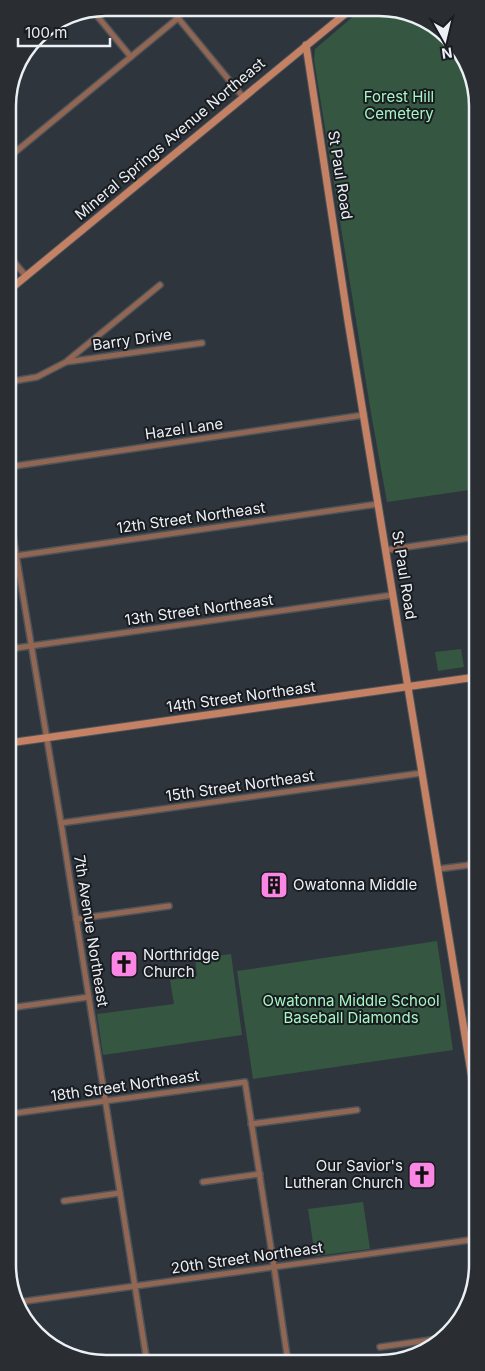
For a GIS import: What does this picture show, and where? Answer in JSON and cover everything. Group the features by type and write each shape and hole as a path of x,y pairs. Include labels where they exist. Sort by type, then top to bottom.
{"street":[{"name":"Mineral Springs Avenue Northeast","path":"16,284 341,16"},
{"path":"98,17 131,57"},
{"path":"16,151 178,18 243,97"},
{"name":"St Paul Road","path":"306,45 378,504 469,1060"},
{"path":"16,264 26,276"},
{"name":"Barry Drive","path":"16,381 37,377 66,362 160,285"},
{"name":"Barry Drive","path":"66,362 202,343"},
{"name":"Hazel Lane","path":"16,465 364,415"},
{"name":"12th Street Northeast","path":"17,556 378,504"},
{"path":"386,550 469,538"},
{"name":"7th Avenue Northeast","path":"16,550 146,1355"},
{"name":"13th Street Northeast","path":"16,648 393,595"},
{"name":"14th Street Northeast","path":"16,742 469,678"},
{"name":"15th Street Northeast","path":"61,823 422,773"},
{"path":"438,869 469,865"},
{"path":"76,919 169,906"},
{"path":"16,1007 89,996"},
{"name":"18th Street Northeast","path":"16,1113 245,1082 251,1124"},
{"path":"287,1355 251,1124 356,1110"},
{"path":"203,1182 260,1174"},
{"path":"64,1202 120,1193"},
{"name":"20th Street Northeast","path":"24,1301 469,1240"},
{"path":"380,1347 427,1340"}],"green space":[{"name":"Forest Hill Cemetery","path":"354,16 396,18 418,26 438,39 457,62 464,78 469,101 469,490 387,502 314,60 315,49"},
{"path":"461,649 464,667 438,671 435,652"},
{"name":"Owatonna Middle School Baseball Diamonds","path":"437,941 453,1050 253,1079 237,971"},
{"path":"231,954 242,1035 103,1055 97,1014 174,1004 170,980 197,976 195,959"},
{"path":"363,1202 370,1249 315,1256 308,1209"}],"place":[{"name":"Owatonna Middle","path":"274,885"},
{"name":"Northridge Church","path":"124,964"},
{"name":"Our Savior's Lutheran Church","path":"422,1175"}]}
